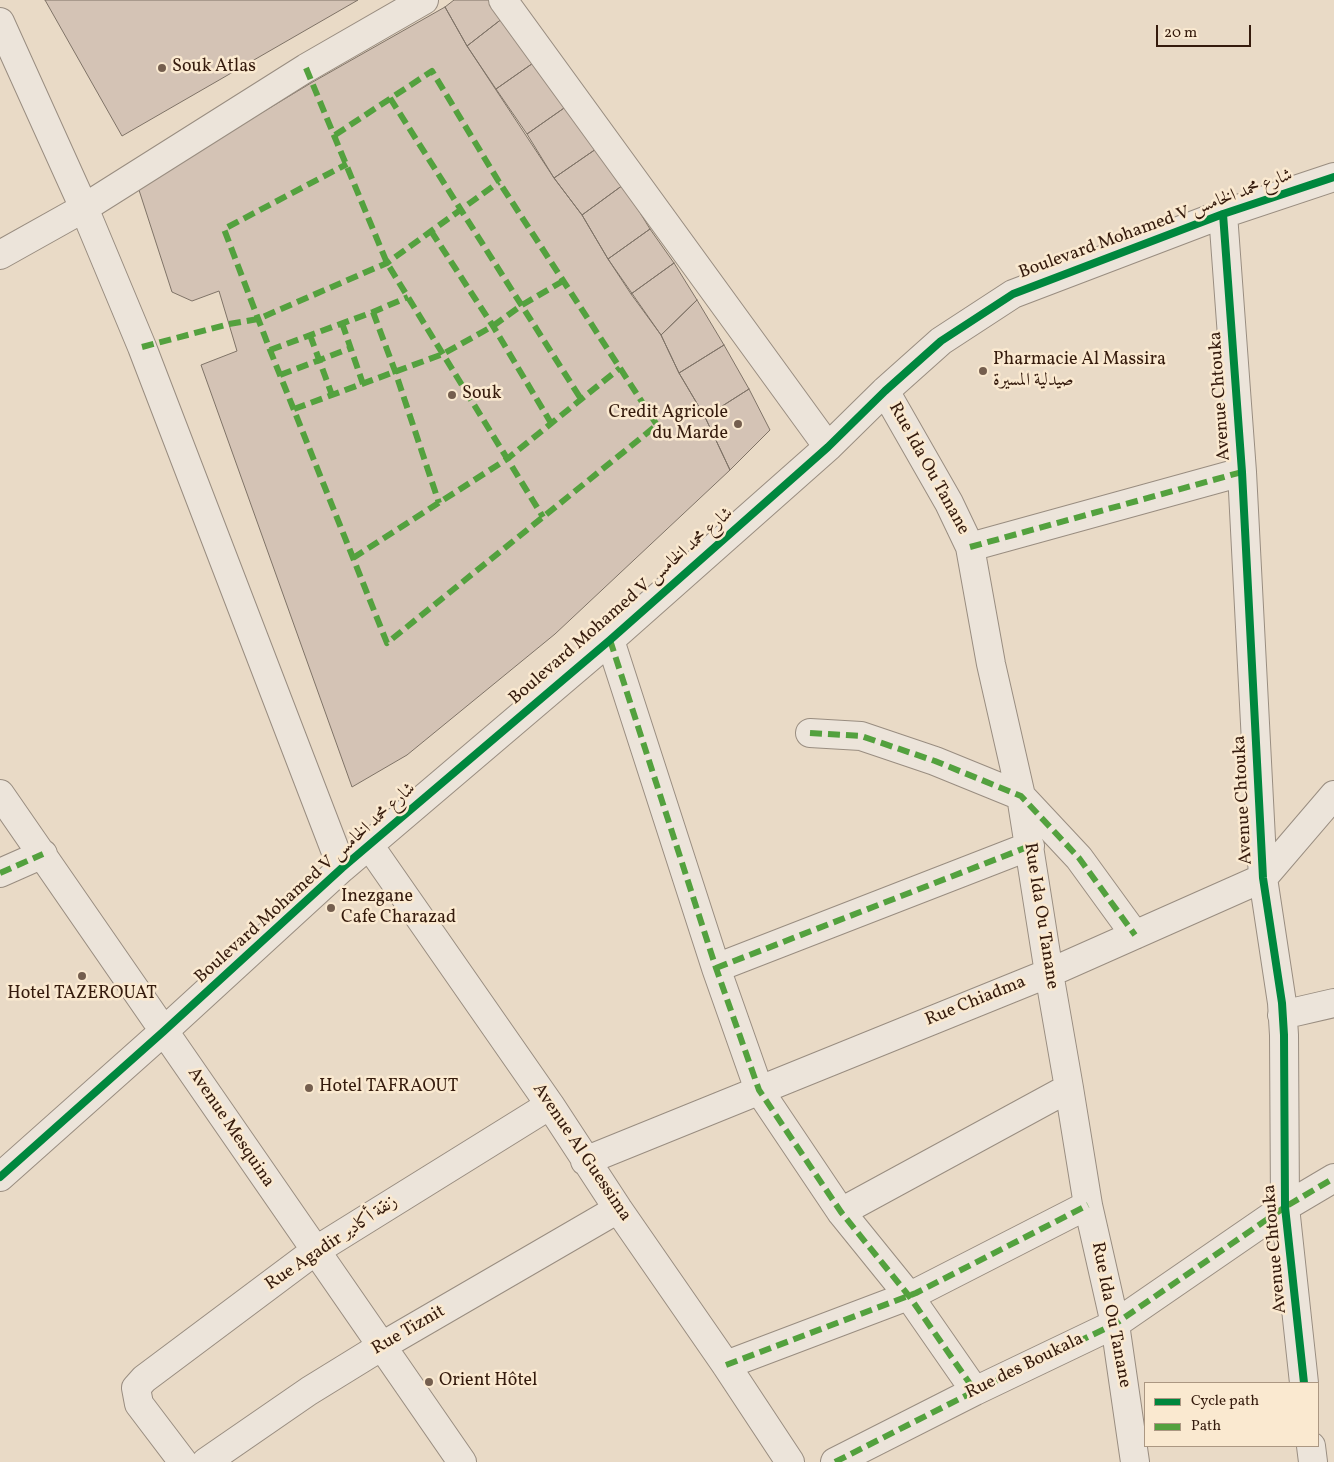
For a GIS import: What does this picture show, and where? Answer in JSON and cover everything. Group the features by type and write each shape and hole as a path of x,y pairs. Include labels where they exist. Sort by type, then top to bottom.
{"street":[{"path":"0,255 84,208 306,68 424,0"},
{"path":"503,0 828,447"},
{"path":"0,22 84,208 142,347 342,868"},
{"name":"Boulevard Mohamed V شارع محمد الخامس","path":"0,1177 164,1031 342,868 610,640 828,447 885,391 941,341 1013,294 1223,214 1334,177"},
{"name":"Avenue Chtouka","path":"1223,214 1242,472 1263,878 1282,1003 1284,1035 1285,1207 1304,1382"},
{"name":"Rue Ida Ou Tanane","path":"885,391 949,503 970,547 991,664 1021,796 1048,973 1088,1206 1115,1324 1135,1462"},
{"path":"970,547 1242,472"},
{"path":"610,640 716,968 759,1090 841,1212 909,1296 975,1391"},
{"path":"810,733 861,736 935,762 1021,796 1079,858 1135,935"},
{"name":"Avenue Mesquina","path":"0,794 462,1462"},
{"name":"Rue Chiadma","path":"585,1161 1048,973 1263,878 1334,795"},
{"name":"Avenue Al Guessima","path":"369,845 550,1105 585,1161 790,1462"},
{"path":"716,968 1030,846"},
{"path":"0,873 43,854"},
{"path":"1282,1015 1334,1003"},
{"path":"841,1212 1069,1088"},
{"name":"Rue Agadir زنقة أكادير","path":"183,1462 139,1404 136,1388 144,1379 315,1251 550,1105"},
{"name":"Rue des Boukala","path":"835,1462 975,1391 1115,1324 1285,1207 1334,1178"},
{"path":"726,1366 909,1296 1088,1206"},
{"name":"Rue Tiznit","path":"206,1462 309,1391 382,1346 618,1209"},
{"path":"1311,1447 1313,1462"}],"building":[{"name":"Souk Atlas","path":"45,0 358,0 122,136"},
{"path":"454,0 490,0 503,18 467,46 445,7"},
{"name":"Souk","path":"445,7 467,46 554,178 582,215 608,259 661,335 679,373 705,417 730,470 555,634 407,755 352,787 201,365 237,351 219,291 192,301 172,292 138,187 311,83"},
{"path":"503,18 536,61 496,89 467,46"},
{"path":"536,61 567,106 527,134 496,89"},
{"path":"567,106 596,149 554,178 527,134"},
{"path":"596,149 623,185 582,215 554,178"},
{"path":"623,185 650,229 608,259 582,215"},
{"path":"650,229 674,263 631,294 608,259"},
{"path":"674,263 697,300 661,335 631,294"},
{"path":"697,300 724,345 679,373 661,335"},
{"path":"724,345 749,389 705,417 679,373"},
{"name":"Credit Agricole du Marde","path":"749,389 770,430 730,470 705,417"}],"marked path":[{"path":"306,68 387,263 543,517"},
{"path":"335,135 432,71 499,182 657,425 387,643 270,350 224,229 347,164"},
{"path":"390,98 581,399"},
{"path":"142,347 229,324 258,319 387,263 499,182"},
{"path":"431,231 493,326 551,423"},
{"path":"294,409 443,354 493,326 522,305 563,281"},
{"path":"270,350 408,297"},
{"path":"373,312 395,371 439,503"},
{"path":"342,323 363,384"},
{"path":"310,335 332,395"},
{"path":"280,375 351,348"},
{"path":"353,558 507,459 620,368"},
{"path":"970,547 1242,472"},
{"path":"610,640 716,968 759,1090 841,1212 909,1296 975,1391"},
{"path":"810,733 861,736 935,761 1021,796 1079,858 1135,935"},
{"path":"716,968 1030,846"},
{"path":"0,873 43,854"},
{"path":"835,1462 975,1391 1115,1324 1285,1207 1334,1178"},
{"path":"726,1365 916,1293 1088,1205"}],"cycle path":[{"path":"0,1177 164,1031 342,868 610,640 828,447 885,391 941,341 1013,294 1223,214 1334,177"},
{"path":"1223,214 1242,472 1263,878 1282,1003 1284,1035 1285,1207 1304,1382"}],"place":[{"name":"Souk Atlas","path":"162,68"},
{"name":"Pharmacie Al Massira صيدلية المسيرة","path":"983,371"},
{"name":"Souk","path":"452,395"},
{"name":"Credit Agricole du Marde","path":"738,424"},
{"name":"Inezgane Cafe Charazad","path":"331,908"},
{"name":"Hotel TAZEROUAT","path":"82,976"},
{"name":"Hotel TAFRAOUT","path":"309,1088"},
{"name":"Orient Hôtel","path":"429,1382"}]}
